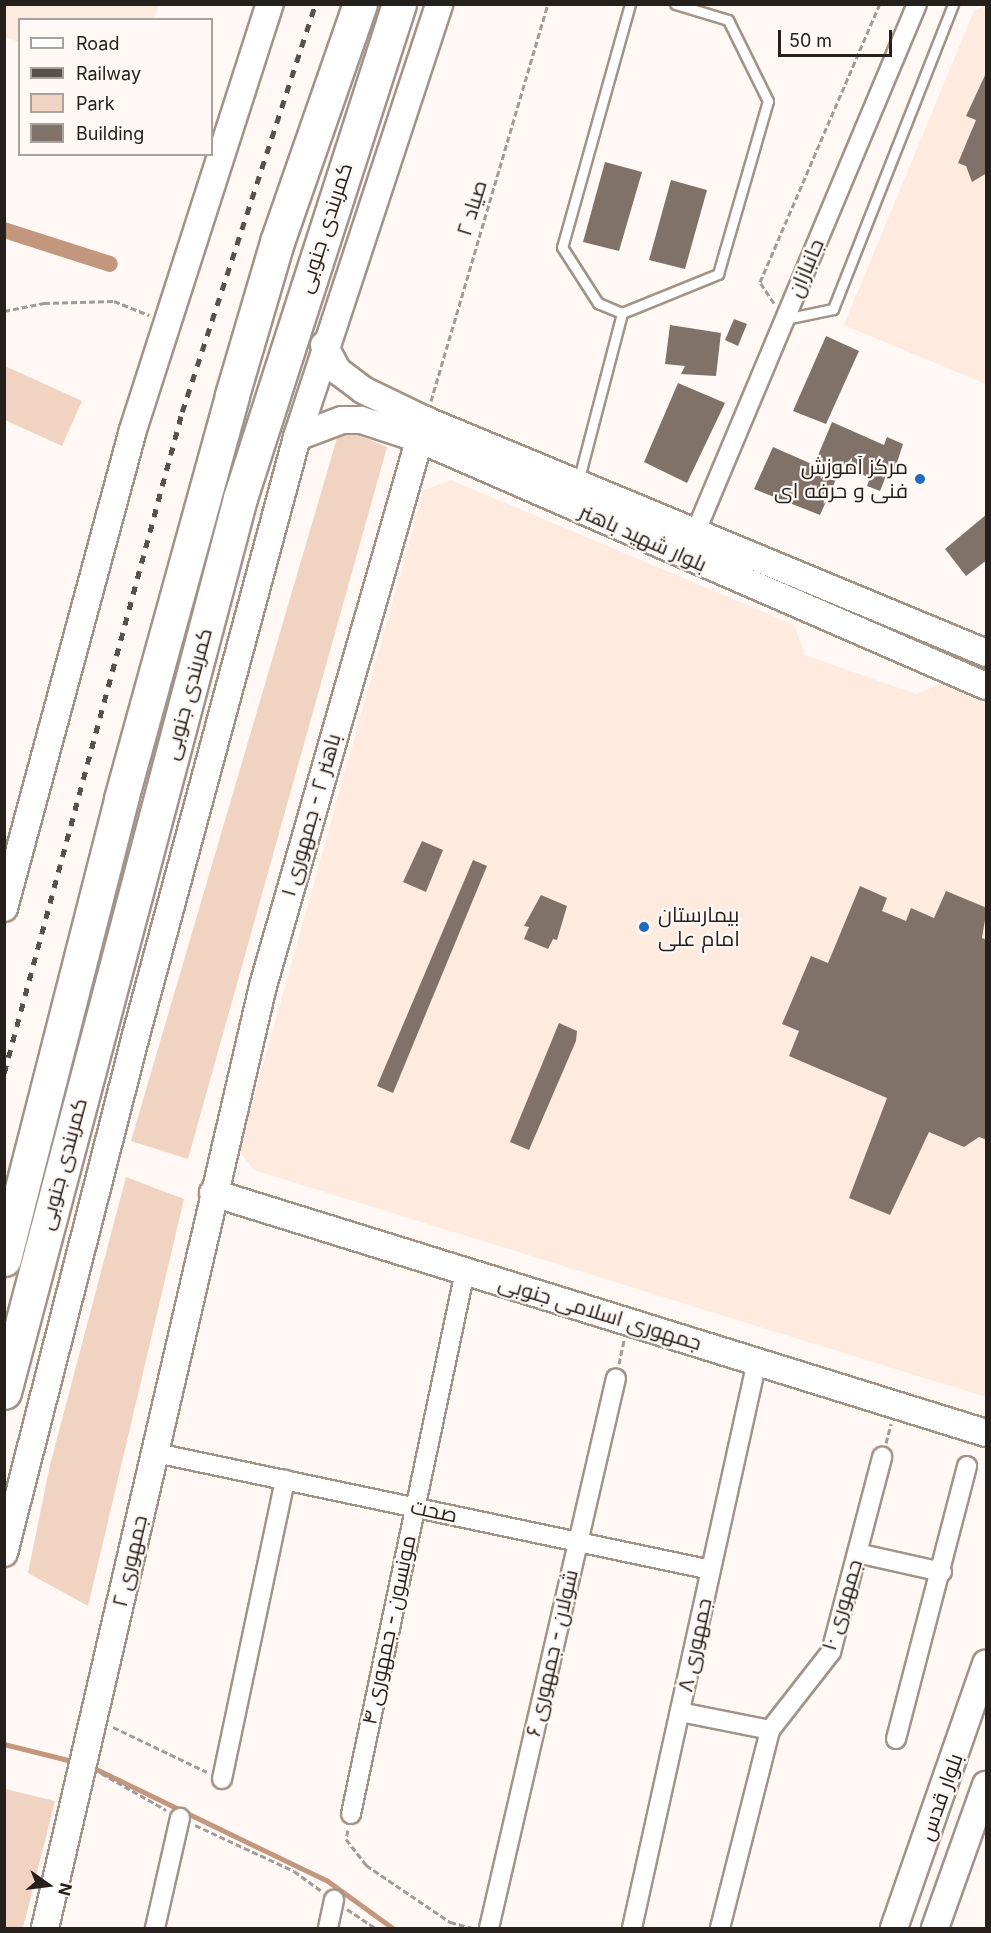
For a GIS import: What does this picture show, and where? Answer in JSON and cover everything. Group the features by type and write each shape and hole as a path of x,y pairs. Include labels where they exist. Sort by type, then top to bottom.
{"highway":[{"name":"کمربندی جنوبی","path":"4,1259 121,799 232,395 277,242 360,4"},
{"name":"کمربندی جنوبی","path":"4,1392 240,498 399,4"}],"main road":[{"path":"4,908 132,433 270,4"},
{"path":"4,1553 130,1057 297,437 324,345 439,4"},
{"name":"بلوار شهید باهنر","path":"324,345 338,371 422,430 987,686"},
{"name":"بلوار شهید باهنر","path":"297,437 342,420 361,420 422,430 578,482 987,653"},
{"name":"باهنر ۲ - جمهوری ۱","path":"213,1193 263,986 422,430"},
{"name":"جمهوری اسلامی جنوبی","path":"213,1193 987,1432"},
{"name":"جمهوری ۲","path":"45,1929 156,1453 213,1193"},
{"name":"بلوار قدس","path":"894,1929 987,1664"},
{"name":"بلوار قدس","path":"935,1929 987,1785"}],"street":[{"name":"جانبازان","path":"696,531 917,4"},
{"name":"مونسون - جمهوری ۴","path":"351,1814 465,1271"},
{"name":"جمهوری ۸","path":"632,1929 757,1362"},
{"name":"شولان - جمهوری ۶","path":"489,1929 616,1378"},
{"name":"صحت","path":"156,1453 711,1570"},
{"name":"جمهوری ۱۰","path":"720,1929 770,1730 831,1652 882,1457"},
{"path":"896,1739 942,1572 967,1466"},
{"path":"222,1779 285,1480"},
{"path":"858,1553 942,1572"},
{"path":"680,1712 770,1730"},
{"path":"156,1929 180,1818"},
{"path":"328,1929 334,1900"}],"lane":[{"path":"630,4 562,247 598,303 622,314 718,274 768,101 728,20 675,4"},
{"path":"785,318 833,309 953,4"},
{"path":"578,482 622,314"}],"path":[{"name":"صیاد ۲","path":"422,430 548,4"},
{"path":"785,318 760,282 880,4"},
{"path":"4,311 44,303 114,301 167,321"},
{"path":"616,1378 628,1322"},
{"path":"882,1457 896,1405"},
{"path":"93,1718 222,1779"},
{"path":"83,1763 180,1818 294,1871 375,1929"},
{"path":"351,1814 346,1839 366,1865 450,1922 472,1929"}],"shaded area":[{"path":"5,4 159,4 154,18 18,18 18,42 5,37"},
{"path":"986,5 986,384 844,325 974,11"},
{"name":"بیمارستان امام علی","path":"451,480 794,625 805,655 916,694 941,684 986,704 986,1397 254,1170 239,1151 424,490"}],"green space":[{"path":"5,366 82,401 62,446 5,420"},
{"path":"340,428 387,447 188,1159 131,1141"},
{"path":"126,1177 184,1199 88,1606 28,1573 50,1465"},
{"path":"5,1789 55,1801 23,1928 5,1928"}],"building":[{"path":"987,71 987,173 972,182 966,166 958,163 976,120 966,116"},
{"path":"605,162 642,172 619,251 583,242"},
{"path":"671,180 707,190 685,269 649,260"},
{"path":"734,319 747,324 738,346 725,340"},
{"path":"670,325 721,333 716,376 681,374 685,366 665,364"},
{"path":"826,336 859,351 826,424 793,411"},
{"path":"678,383 725,403 687,483 644,462"},
{"path":"832,422 884,445 887,437 903,444 892,478 886,476 880,491 867,486 870,478 842,466 820,515 754,489 773,447 814,465"},
{"path":"987,514 987,560 966,576 945,549"},
{"path":"422,841 443,850 426,892 403,882"},
{"path":"473,860 487,866 393,1093 377,1086"},
{"path":"860,886 887,898 882,911 906,921 911,908 934,918 946,891 987,908 982,938 987,940 987,1140 979,1137 964,1147 929,1132 890,1215 849,1198 887,1098 789,1056 799,1031 782,1024 811,956 828,963"},
{"path":"541,895 567,906 557,940 553,939 548,949 524,939 529,927 524,926"},
{"path":"559,1023 577,1031 576,1041 529,1150 510,1142"}],"waterway":[{"path":"4,230 110,264"},
{"path":"4,1744 76,1762"},
{"path":"90,1766 328,1881 393,1928"}],"railway":[{"path":"4,1073 182,412 315,4"}],"place":[{"name":"مرکز آموزش فنی و حرفه ای","path":"920,479"},
{"name":"بیمارستان امام علی","path":"644,927"}]}
